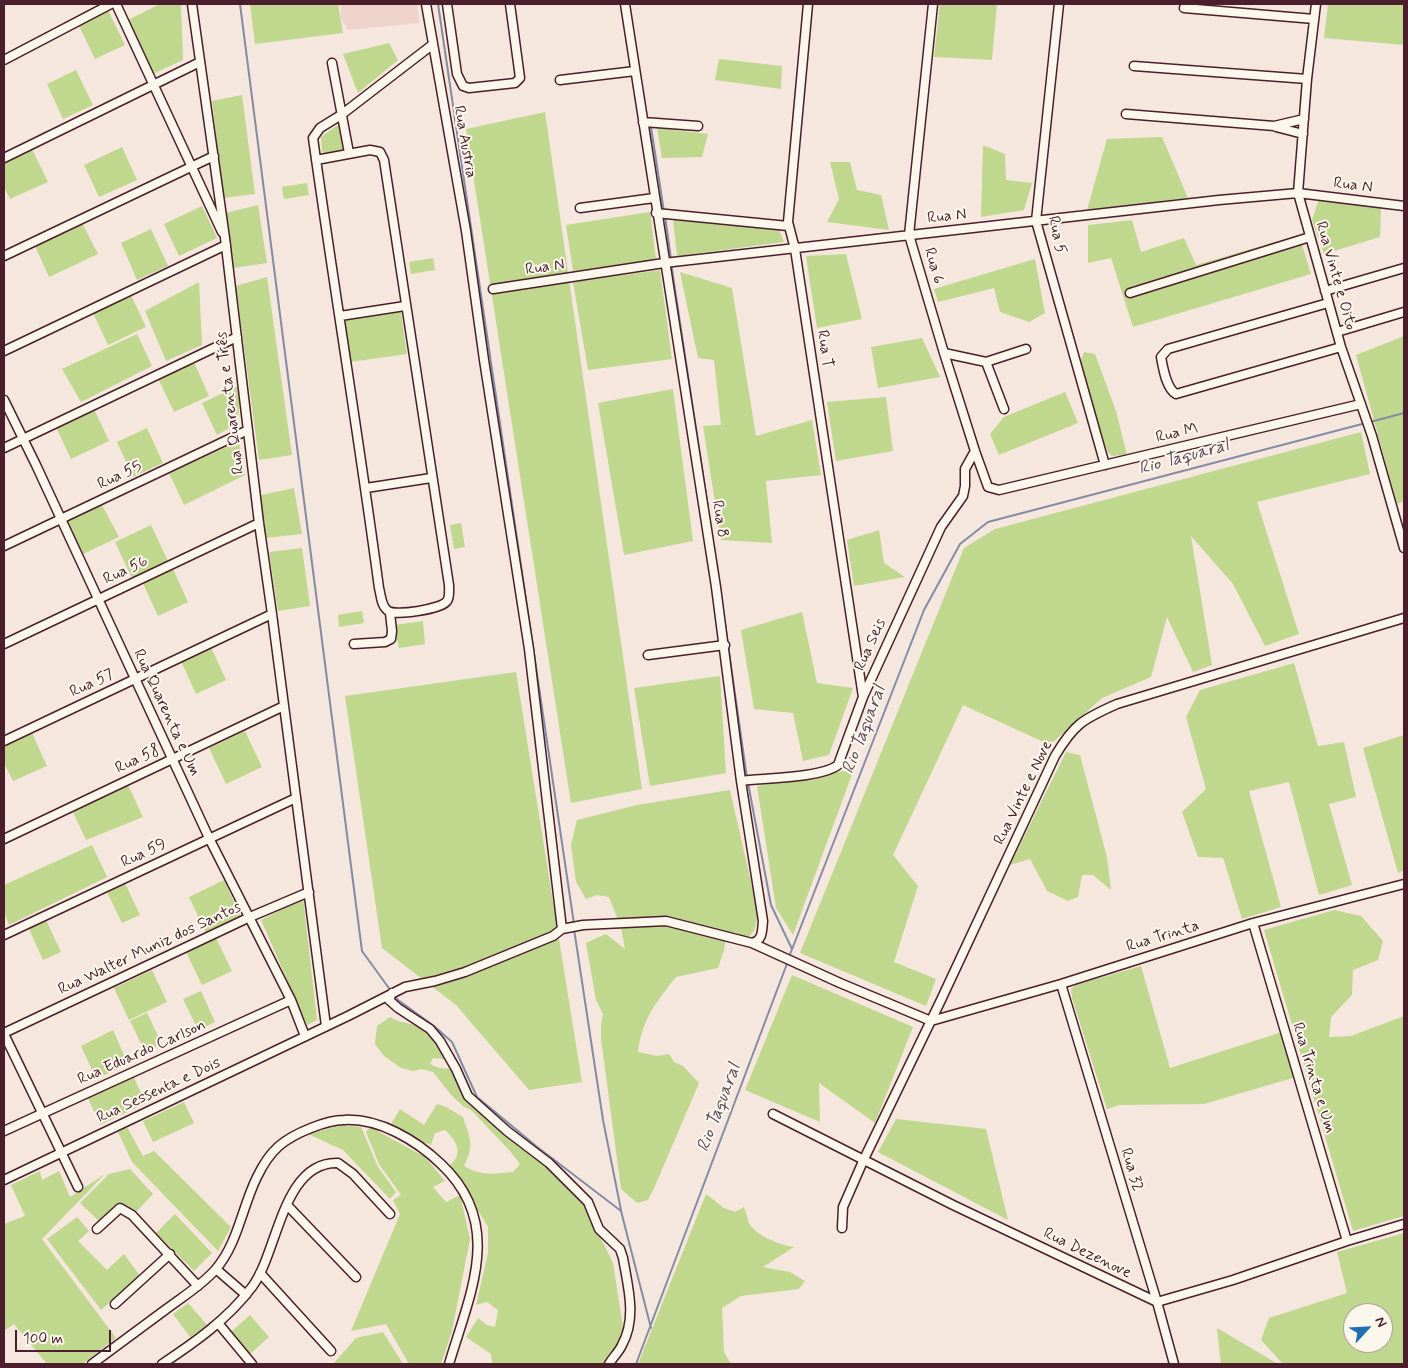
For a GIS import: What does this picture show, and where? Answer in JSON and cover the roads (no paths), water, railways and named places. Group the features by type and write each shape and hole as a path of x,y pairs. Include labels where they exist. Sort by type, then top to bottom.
{"street":[{"path":"4,60 112,4"},
{"path":"4,351 225,242 116,4"},
{"name":"Rua Quarenta e Três","path":"192,4 214,156 259,523 326,1026"},
{"name":"Rua Austria","path":"426,4 466,231 528,649 562,929"},
{"path":"447,4 458,74 463,86 469,88 515,83 520,78 510,4"},
{"name":"Rua 8","path":"625,4 654,198 661,213 669,263 746,780 763,921 762,935 759,940 752,943"},
{"name":"Rua T","path":"808,4 788,226 795,249 863,697"},
{"name":"Rua 6","path":"933,4 910,235 944,353 986,484 991,489 999,490"},
{"name":"Rua 5","path":"1059,4 1036,221 1105,465"},
{"name":"Rua Vinte e Oito","path":"1316,4 1298,193 1341,347 1372,436 1404,548"},
{"path":"1184,8 1314,19"},
{"path":"316,160 376,150 380,152 384,160 449,595 447,602 440,606 399,614 390,613 385,610 382,604 366,488 316,160 313,138 316,132 432,45"},
{"path":"4,158 200,62"},
{"path":"332,63 350,153"},
{"path":"1134,66 1308,78"},
{"path":"560,80 635,71"},
{"path":"1126,114 1274,126 1303,134"},
{"path":"1274,126 1304,119"},
{"path":"643,122 698,126"},
{"path":"4,256 214,156"},
{"name":"Rua N","path":"494,289 669,263 1219,200 1298,193 1404,206"},
{"path":"580,208 654,198"},
{"path":"661,213 788,226"},
{"path":"1130,293 1310,236"},
{"path":"1325,291 1404,268"},
{"path":"1328,303 1168,349 1161,357 1162,364 1170,388 1176,394 1341,347"},
{"path":"340,316 406,306"},
{"path":"1337,332 1404,312"},
{"path":"4,448 236,337"},
{"path":"944,353 986,362 1026,349"},
{"path":"986,362 1004,409"},
{"name":"Rua Quarenta e Um","path":"4,400 209,838 291,1000 305,1036"},
{"name":"Rua M","path":"999,490 1361,404"},
{"name":"Rua 55","path":"4,546 248,430"},
{"name":"Rua Seis","path":"746,780 812,774 838,765 863,697 940,527 963,496 966,486 965,469 975,451"},
{"path":"366,488 431,478"},
{"name":"Rua 56","path":"4,644 259,523"},
{"path":"354,644 385,642 391,639 390,613"},
{"name":"Rua 57","path":"4,741 272,614"},
{"name":"Rua Vinte e Nove","path":"842,1228 843,1207 864,1159 1055,756 1071,730 1088,718 1117,704 1404,618"},
{"path":"648,655 725,645"},
{"name":"Rua 58","path":"4,839 284,706"},
{"name":"Rua 59","path":"4,936 296,798"},
{"name":"Rua Trinta","path":"931,1021 1061,984 1253,923 1404,884"},
{"name":"Rua Walter Muniz dos Santos","path":"4,1033 250,917 309,892"},
{"path":"562,929 666,921 752,943 840,984 931,1021"},
{"name":"Rua Trinta e Um","path":"1253,923 1347,1241"},
{"name":"Rua Sessenta e Dois","path":"4,1180 409,985 434,981 465,972 553,936 562,929"},
{"name":"Rua 32","path":"1061,984 1174,1364"},
{"path":"394,992 389,1000 430,1029 440,1041 456,1069 468,1096 507,1131 562,1174 588,1202 599,1229 620,1249 631,1312 627,1335 622,1347 609,1364"},
{"name":"Rua Eduardo Carlson","path":"4,1131 291,1000"},
{"path":"4,1033 78,1187"},
{"name":"Rua Dezenove","path":"774,1114 953,1205 1157,1302"},
{"path":"92,1364 198,1286 216,1269 226,1255 234,1237 256,1177 265,1162 280,1144 319,1125 345,1120 367,1123 396,1132 423,1147 444,1166 466,1196 474,1214 478,1227 478,1264 449,1364"},
{"path":"166,1363 218,1323 246,1295 260,1274 295,1188 311,1171 322,1165 338,1163 353,1174 390,1214"},
{"path":"287,1205 356,1277"},
{"path":"97,1229 120,1208 132,1215 198,1286"},
{"path":"1157,1302 1233,1280 1347,1241 1404,1224"},
{"path":"115,1304 170,1254"},
{"path":"216,1269 246,1295"},
{"path":"260,1274 331,1351"},
{"path":"218,1323 252,1364"}],"waterway":[{"path":"240,4 362,951 391,991"},
{"path":"438,4 574,924"},
{"path":"651,127 664,212"},
{"path":"665,216 671,259"},
{"path":"671,263 708,508"},
{"name":"Rio Taquaral","path":"1370,422 1404,413"},
{"name":"Rio Taquaral","path":"789,957 924,610 960,544 988,522 1366,423"},
{"path":"725,624 747,778"},
{"path":"748,783 771,905 792,949"},
{"path":"574,929 603,1120 621,1210"},
{"name":"Rio Taquaral","path":"636,1364 788,961"},
{"path":"394,995 452,1042 477,1097 536,1146 621,1211 651,1328"}]}
